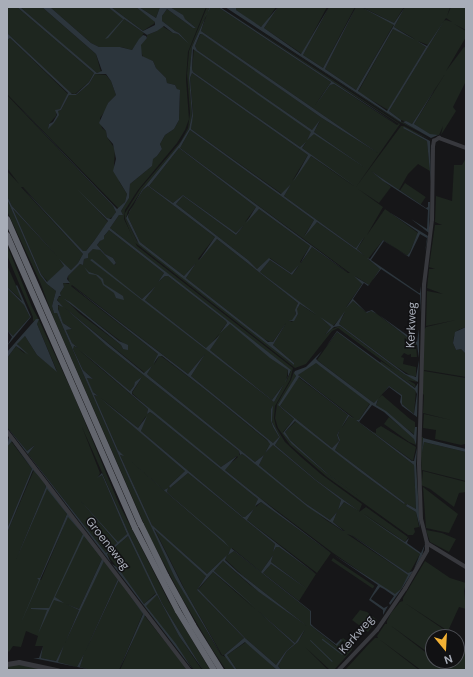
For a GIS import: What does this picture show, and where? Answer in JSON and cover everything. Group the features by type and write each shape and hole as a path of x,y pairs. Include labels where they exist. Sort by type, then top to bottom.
{"highway":[{"path":"7,219 141,525 174,590 221,670"},
{"path":"7,235 136,528 178,611 214,670"}],"street":[{"name":"Kerkweg","path":"339,670 377,630 405,589 427,551 427,543 420,519 418,464 424,285 432,220 433,147 434,141 439,138 466,148"},
{"name":"Groeneweg","path":"7,431 190,670"},
{"path":"427,543 466,567"},
{"path":"427,551 433,548"},
{"path":"7,664 19,662 58,670"}],"shaded area":[{"path":"7,7 17,7 94,73 89,82 75,94 70,93 7,33"},
{"path":"17,7 20,7 97,73 102,71 96,54 42,7 50,7 91,43 99,47 120,47 132,50 143,35 146,36 147,38 141,45 142,56 153,61 156,68 166,78 167,83 175,85 177,89 180,90 179,120 174,129 165,135 160,144 162,149 153,159 152,166 130,184 129,198 121,211 123,215 119,215 110,228 291,370 286,381 285,382 288,376 288,370 270,358 230,324 220,333 227,323 226,321 168,276 165,276 158,282 164,273 109,230 104,236 104,239 97,245 105,254 113,258 116,263 114,265 100,250 93,249 88,254 88,258 84,259 83,265 80,264 68,276 67,279 70,283 63,283 64,287 60,293 61,296 59,296 57,300 63,307 58,305 58,309 63,323 72,329 66,330 72,343 78,348 74,346 73,349 83,370 93,379 87,378 93,392 98,396 94,395 118,450 124,456 120,455 152,525 207,574 227,555 225,560 238,572 307,626 259,592 223,561 214,571 256,608 213,572 198,589 245,638 276,665 286,651 294,644 258,611 295,643 305,629 298,642 287,651 278,666 281,670 277,670 245,642 227,655 237,670 235,670 224,655 244,638 197,590 206,576 154,529 182,585 222,656 175,578 129,479 57,313 54,313 52,306 56,291 47,284 40,275 7,199 7,196 12,206 58,257 13,209 41,274 47,282 64,266 59,259 71,270 78,263 83,254 21,186 83,251 86,251 108,221 77,189 107,218 111,219 116,212 113,206 7,94 117,209 125,202 127,194 113,171 116,159 113,144 107,137 106,131 99,123 108,103 116,95 111,81 106,74 95,74 89,84 76,95 69,95 61,110 58,111 59,115 48,129 49,124 53,122 57,115 55,110 60,109 68,93 10,38 7,40 7,33 72,94 76,94 89,82 94,73"},
{"path":"20,7 42,7 96,54 101,72 97,73 88,66"},
{"path":"50,7 108,7 123,18 122,21 124,19 144,33 132,50 121,47 99,47 91,43"},
{"path":"108,7 111,7 143,31 155,25 155,22 136,7 139,7 156,18 160,7 170,7 183,15 185,19 196,28 193,28 167,9 162,16 162,21 179,33 189,44 178,34 173,33 164,26 147,35 124,19 108,38 105,39 123,19"},
{"path":"111,7 136,7 154,20 155,23 143,31"},
{"path":"139,7 160,7 156,18"},
{"path":"170,7 206,7 188,52 186,79 189,119 185,130 177,143 138,190 125,210 124,219 137,246 293,368 290,380 275,406 274,418 276,427 285,442 301,457 322,475 362,504 359,512 366,507 408,537 405,542 363,513 420,554 409,574 353,536 347,534 407,574 408,576 401,589 396,594 393,594 333,553 224,469 238,457 237,456 221,467 162,420 132,393 142,377 135,383 130,391 79,350 148,409 147,414 150,412 153,414 258,499 256,507 261,502 331,553 317,573 247,520 254,509 243,517 141,431 146,416 138,428 101,398 185,471 169,486 170,488 188,473 275,544 273,552 276,547 279,547 316,574 299,601 263,573 271,564 306,588 271,562 273,555 261,572 232,548 228,554 234,551 310,611 310,625 336,646 343,638 353,645 352,650 334,670 330,670 305,647 328,670 281,670 278,666 287,651 298,642 305,630 295,643 258,611 294,644 286,651 276,665 245,638 198,590 213,572 255,609 214,571 223,561 250,585 307,626 242,575 225,559 227,555 207,574 152,525 120,455 123,456 118,450 94,395 98,396 92,391 87,378 93,379 83,370 73,349 73,346 78,348 72,343 66,330 72,329 63,323 59,313 58,306 62,306 57,298 61,296 60,293 64,287 63,283 69,284 68,276 80,264 83,265 84,259 88,258 88,254 94,248 100,250 115,265 116,263 113,258 105,254 97,245 109,230 164,273 158,282 165,276 168,276 226,321 227,323 220,332 230,324 288,370 286,382 291,371 110,228 119,215 123,215 121,211 129,198 130,184 152,166 152,159 157,156 162,149 160,144 165,135 174,129 179,120 180,95 175,85 167,83 166,78 156,68 153,61 143,57 140,48 141,43 147,38 147,35 157,31 162,26 173,33 178,34 184,39 179,33 162,21 162,16 167,9 193,28 196,28 181,14","holes":["90,259 142,299 156,286 145,300 206,348 208,348 219,334 210,350 272,400 284,384 274,402","72,285 188,374 205,354 191,376 273,443 279,437 271,421 271,409 273,405 272,422 280,437 275,445 316,480 359,511 344,502 338,510 341,500 315,480 273,445 265,453 270,443 207,391 161,356 159,356 154,365 158,354 71,286","64,298 123,343 125,345 123,349 121,345 79,313","65,308 145,373 152,366 147,374 149,376 255,462 264,455 259,465 305,503 330,520 337,512 333,522 345,531 326,520 245,456 242,454 239,455 239,451 107,346","127,458 164,490 168,488 167,492 229,547"]},
{"path":"207,7 210,7 208,10 211,7 218,7 331,82 315,105 330,85 334,84 397,125 399,124 221,7 400,124 356,187 401,126 404,126 429,139 403,128 427,141 430,171 418,164 408,174 399,190 371,171 391,187 379,203 358,189 383,207 367,235 385,209 418,233 408,256 383,240 368,259 380,269 369,285 355,276 362,284 346,307 353,301 367,313 371,311 377,314 416,344 417,357 411,357 411,354 408,355 404,353 401,357 404,358 403,364 416,367 416,376 413,377 397,367 339,324 345,312 334,325 331,326 321,318 331,327 325,335 332,329 340,326 404,374 416,380 417,382 408,380 415,384 416,388 380,363 381,361 396,371 338,328 332,331 306,364 295,368 134,242 125,219 125,213 140,189 181,141 188,128 190,113 187,74 189,51","holes":["207,13 201,31 378,153 322,118 201,33 195,46 197,50 312,130 320,121 314,132 367,169 314,133 307,139 312,132 194,49 193,72 300,147 306,143 302,148 355,187 311,156 292,181 308,155 192,73 190,78 193,113 191,129 282,194 291,184 284,196 354,247 356,248 365,237 357,249 365,256 317,222 304,236 314,220 190,130 180,148 350,273 312,247 301,263 300,262 310,246 259,209 245,222 256,207 179,148 149,186 173,203 183,195 236,233 244,225 236,235 183,196 176,204 248,260 257,269 270,258 291,273 299,266 292,275 270,260 260,272 316,315 300,304 296,310 298,314 292,322 288,320 292,321 296,314 295,312 298,303 217,239 199,260 198,259 215,237 148,186 143,190 129,212 128,217 140,242 184,276 196,263 186,278 264,339 272,343 286,323 273,345 294,363 294,365 137,241 126,218 128,211 142,190 179,145 189,129 192,115 189,78 192,47"]},
{"path":"218,7 398,125 334,84 330,85 315,106 331,82"},
{"path":"223,7 393,117 430,137 398,121"},
{"path":"225,7 236,7 236,10 261,27 278,7 264,28 301,54 329,7 303,55 323,68 356,7 325,69 356,90 394,25 361,7 394,23 405,7 394,27 415,40 393,29 358,91 387,111 426,47 417,41 427,46 444,21 389,111 401,120 401,122"},
{"path":"236,7 276,7 264,25 260,27 236,10"},
{"path":"278,7 327,7 302,54 264,28"},
{"path":"329,7 355,7 323,68 303,55"},
{"path":"356,7 361,7 394,24 356,90 325,69"},
{"path":"362,7 404,7 394,23"},
{"path":"405,7 450,7 447,16 451,7 466,7 466,30 454,24 466,31 466,37 446,71 464,47 466,48 466,81 453,107 456,111 441,135 443,126 439,135 431,135 414,124 445,74 412,124 401,120 389,111 444,21 428,45 418,41 426,47 388,110 358,92 393,29 415,39 394,27"},
{"path":"205,18 201,31 378,153 322,118 200,34 195,46 197,50 312,130 320,120 314,132 367,169 314,134 307,140 311,132 193,49 193,72 300,147 306,142 302,148 355,186 311,156 293,182 308,155 192,73 190,78 193,116 191,129 281,194 291,184 284,196 354,247 356,248 364,237 357,249 365,256 317,222 304,237 314,220 190,130 180,148 350,274 312,247 300,264 310,246 259,209 246,223 256,207 179,148 149,186 173,203 183,195 236,233 244,225 236,235 183,196 176,204 248,260 257,269 269,258 291,273 299,265 292,275 270,260 260,272 317,315 300,304 297,309 298,314 294,321 288,321 292,320 296,314 295,310 298,303 217,239 198,262 215,237 148,186 143,190 133,205 142,190 179,145 189,129 192,115 189,78 192,47"},
{"path":"10,38 68,94 60,109 56,110 56,116 49,124 48,128 54,123 58,115 58,111 61,110 69,95 76,95 89,84 95,74 106,75 111,81 116,95 108,103 106,110 100,118 102,128 106,131 107,137 115,149 114,165 120,183 127,194 125,202 119,209 7,94 7,40"},
{"path":"435,89 414,124 430,134 438,135 431,138 403,122 406,121 412,124"},
{"path":"7,95 113,206 116,212 113,217 108,219 91,203 108,222 86,251 83,251 23,187 21,187 83,254 78,263 71,270 59,260 64,266 48,282 41,274 13,209 58,257 12,206 7,196 7,171 19,184 7,168"},
{"path":"404,127 430,141 431,183 427,141 403,128"},
{"path":"466,158 466,327 458,330 454,336 453,343 456,350 461,349 466,354 466,377 424,370 423,390 424,371 466,378 466,438 465,444 461,445 435,439 436,430 423,428 424,414 451,420 423,413 424,394 423,395 422,390 423,331 426,327 456,320 426,326 427,291 443,294 427,288 429,269 435,269 429,267 435,225 442,225 435,222 436,196 452,201 454,165 462,165"},
{"path":"371,171 426,208 428,207 428,202 430,202 429,233 411,219 427,229 428,210 383,181"},
{"path":"405,183 426,197 421,204 400,190"},
{"path":"7,199 40,275 47,284 56,291 52,306 54,313 57,313 129,479 175,577 221,655 226,657 235,670 226,670 212,649 182,598 148,533 52,314 40,282 7,211"},
{"path":"389,212 428,236 425,253 427,238 420,234 409,257 407,256 418,232"},
{"path":"129,213 128,217 140,242 184,276 196,263 186,278 268,342 273,342 286,323 273,345 294,363 294,365 139,244 126,218"},
{"path":"383,240 396,249 384,241 371,260 419,293 421,286 421,313 420,295 381,269 371,282 380,269 367,258 370,259"},
{"path":"7,245 32,307 39,320 74,396 119,504 169,602 210,670 203,670 162,603 130,536 82,427 100,473 98,477 102,475 127,534 118,543 79,499 117,543 106,553 28,454 35,445 27,451 7,427 7,358 16,346 25,354 17,343 25,336 37,355 57,371 37,324 38,319 33,321 33,317 7,255"},
{"path":"92,259 142,299 156,286 145,300 206,348 220,335 210,350 272,400 284,384 274,402 90,260"},
{"path":"7,265 23,301 7,287"},
{"path":"84,267 89,272 98,275 103,279 104,284 123,296 124,300 116,298 114,293 103,285 101,280 96,275 89,274"},
{"path":"354,276 369,285 368,286 364,283 353,299 366,312 372,310 377,314 371,311 367,313 353,301 346,308 362,284"},
{"path":"17,285 31,317 7,346 12,337 7,330 13,336 30,317 24,305 7,288 22,301 16,286"},
{"path":"71,285 188,374 205,354 191,376 273,443 279,437 271,421 271,409 273,405 272,422 280,437 275,445 316,480 359,511 344,502 338,510 341,500 315,480 273,445 265,453 270,444 267,440 162,356 159,356 153,364 158,354"},
{"path":"7,288 24,305 30,317 13,336 7,330"},
{"path":"63,298 119,341 128,345 128,350 123,349 121,345"},
{"path":"65,308 144,373 152,366 147,374 149,376 255,462 264,455 259,465 305,503 330,520 337,512 333,522 345,532 308,507 245,456 242,454 240,455 239,451 107,346"},
{"path":"345,311 339,324 406,374 416,377 419,360 418,382 404,374 340,326 334,327 325,335 331,327 320,317 334,326"},
{"path":"379,315 417,342 419,329 419,358 417,345"},
{"path":"36,319 39,319 37,324 57,372 37,355 25,336 17,344 29,355 16,346 7,358 7,352"},
{"path":"466,327 466,354 461,349 456,350 453,343 455,332"},
{"path":"337,331 415,388 418,383 417,417 402,406 400,402 401,396 389,387 383,393 389,386 402,395 402,404 414,414 417,394 415,390 337,332 325,348"},
{"path":"337,332 416,390 414,414 402,404 402,395 389,386 379,398 382,395 415,422 415,435 376,405 378,400 374,403 317,360"},
{"path":"80,350 130,391 135,382 142,377 132,394 221,467 237,456 225,470 331,553 261,502 255,506 258,499 153,414 150,412 147,414 148,409"},
{"path":"322,351 316,359 318,361 374,403 378,399 376,405 386,411 414,435 415,427 417,427 416,445 414,439 384,412 372,405 359,422 412,461 414,461 417,448 416,464 420,528 416,512 406,506 407,504 416,509 414,465 356,420 359,420 370,404 316,363 298,375 354,419 349,416 341,428 348,415 299,377 280,406 332,448 339,441 337,435 340,429 338,435 340,440 335,450 405,503 404,504 359,471 295,421 285,432 290,440 329,475 365,502 326,473 292,444 283,433 294,419 278,405 296,376 294,373 295,371 306,367"},
{"path":"315,362 370,403 359,420 356,420 414,465 416,509 407,504 406,506 416,512 419,527 414,528 415,532 413,535 408,535 327,477 290,445 278,428 275,418 277,404 291,380 294,371 296,376 279,406 294,419 283,432 288,439 326,473 365,501 329,475 288,438 285,432 296,421 359,471 404,504 405,503 335,450 340,440 338,435 340,429 337,435 339,441 332,448 280,406 298,377 348,415 342,428 349,416 354,418 298,375"},
{"path":"100,398 138,428 147,416 141,431 243,517 254,509 247,520 316,574 279,547 276,547 273,552 275,544 188,473 170,488 169,486 185,471"},
{"path":"389,417 415,439 416,445 409,442 384,424"},
{"path":"381,426 416,447 413,461 371,431 376,433 376,429"},
{"path":"7,427 27,451 35,445 28,454 106,553 117,543 79,499 118,542 127,534 102,475 97,478 102,473 162,603 203,670 179,636 157,595 146,606 176,644 193,670 112,564 118,568 144,604 156,594 128,536 107,554 111,563"},
{"path":"7,433 43,481 33,470 7,533 7,529 32,469 12,441 7,447 9,437"},
{"path":"421,437 423,437 422,453 424,442 466,452 466,481 422,470 421,456 422,482 423,471 466,482 466,492 459,493 454,507 430,489 421,485 420,466"},
{"path":"423,438 466,449 466,452 424,442 422,453"},
{"path":"11,441 32,469 7,529 7,447"},
{"path":"127,458 164,490 168,488 167,492 170,495 229,547"},
{"path":"34,470 43,480 46,487 16,560 46,490 49,489 67,514 40,578 37,578 41,580 69,514 99,550 137,602 110,568 118,579 85,652 119,580 143,613 119,670 92,670 80,667 84,654 77,667 57,662 64,645 56,661 41,658 43,646 35,646 38,636 26,631 21,647 13,646 9,652 7,650 7,533","holes":["104,558 109,565 104,561 102,564 65,643 79,610 66,604 79,609 101,561"]},
{"path":"45,483 104,561 65,643 79,610 66,604 79,609 102,559 84,536 55,597 64,603 54,600 38,634 47,610 31,608 49,608 83,534 68,517 20,625 39,580 37,578 40,578 67,514 47,489 16,560 46,487"},
{"path":"423,487 458,514 449,533 426,528"},
{"path":"361,513 405,542 409,538 407,543 421,553 425,544 422,556 414,569 420,554"},
{"path":"154,528 206,576 197,590 244,638 224,655 222,655 186,592"},
{"path":"426,530 442,533 456,539 449,552 430,542"},
{"path":"348,533 408,573 413,571 403,587 390,605 389,603 394,596 384,589 380,587 373,596 371,599 384,608 388,606 383,615 383,610 369,600 378,585 334,555 395,594 401,589 408,575"},
{"path":"128,536 156,593 144,604 107,554"},
{"path":"231,548 261,572 273,555 271,562 307,589 271,564 263,573 311,611 311,624 314,627 336,644 341,639 342,640 337,646 310,625 310,611 234,551 228,555"},
{"path":"333,558 374,586 373,588 331,560"},
{"path":"425,561 450,578 466,583 464,591 466,609 459,607 449,629 445,629 405,603 443,629 425,629 425,650 390,625 425,652 425,669 449,670 421,670 379,639 419,670 345,670 375,638 378,638 377,636 385,624 387,624 391,613 400,602 403,601 403,598"},
{"path":"110,568 188,670 145,615 119,670 143,614 119,580 85,652 118,579"},
{"path":"157,595 179,636 202,670 194,670 145,606"},
{"path":"360,610 367,612 377,620 368,632 352,620"},
{"path":"144,615 188,670 120,670"},
{"path":"246,642 277,670 237,670 227,655"},
{"path":"64,645 58,662 76,667 33,658 39,658 43,646 41,658 56,661"},
{"path":"465,647 466,670 450,669 465,669"},
{"path":"84,654 80,667 92,670 77,667"},
{"path":"17,663 53,670 7,670 7,665"}],"waterway":[{"path":"322,639 342,654"},
{"path":"310,640 332,661"}]}
